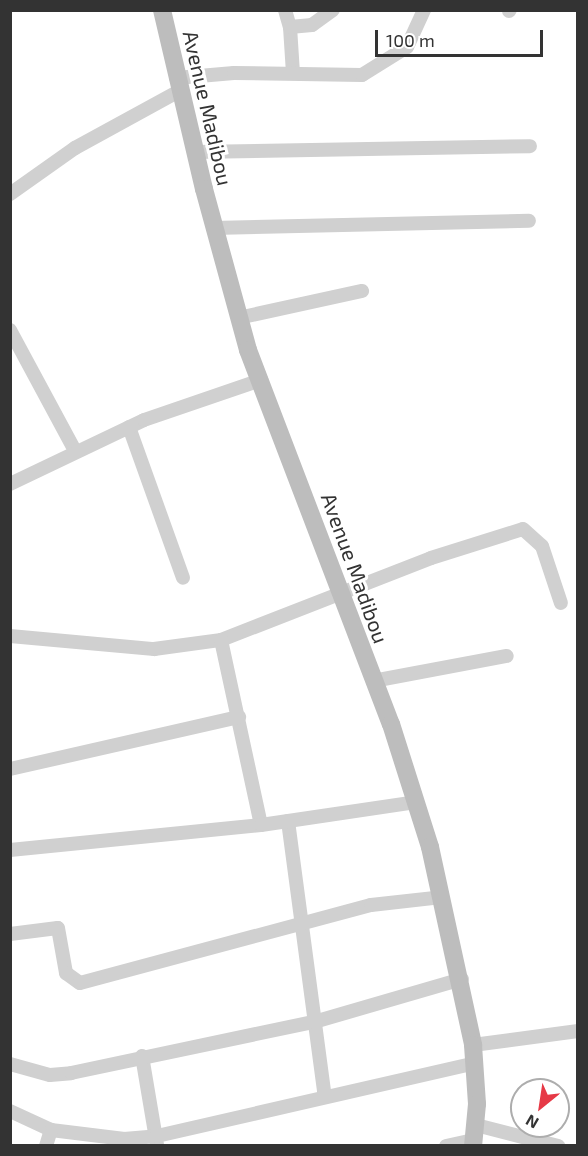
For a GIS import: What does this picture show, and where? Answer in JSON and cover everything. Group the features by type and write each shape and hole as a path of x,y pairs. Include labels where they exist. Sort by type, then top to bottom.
{"street":[{"name":"Avenue Madibou","path":"162,10 213,228 238,318 417,802 462,979 475,1054 474,1137"},
{"path":"285,10 291,27 293,73"},
{"path":"291,27 312,25 333,10"},
{"path":"10,194 75,148 178,85 293,73 362,75 379,69 407,47 424,10"},
{"path":"195,152 530,146"},
{"path":"213,228 530,221"},
{"path":"238,318 362,291"},
{"path":"10,330 74,449"},
{"path":"10,484 74,449 261,380"},
{"path":"129,427 183,578"},
{"path":"10,636 154,649 221,640 341,593 524,529 542,546 561,603"},
{"path":"221,640 261,825"},
{"path":"373,681 507,656"},
{"path":"10,769 238,717"},
{"path":"10,850 261,825 417,802"},
{"path":"288,821 299,926 325,1097"},
{"path":"10,934 58,928 66,973 80,983 299,926 370,905 442,897"},
{"path":"10,1064 50,1075 314,1022 462,979"},
{"path":"10,1111 51,1130 157,1141 325,1097 475,1054 578,1031"},
{"path":"142,1056 157,1141"},
{"path":"46,1146 51,1130"},
{"path":"446,1146 474,1137 558,1146"}],"waterway":[{"path":"578,337 578,432"}]}
